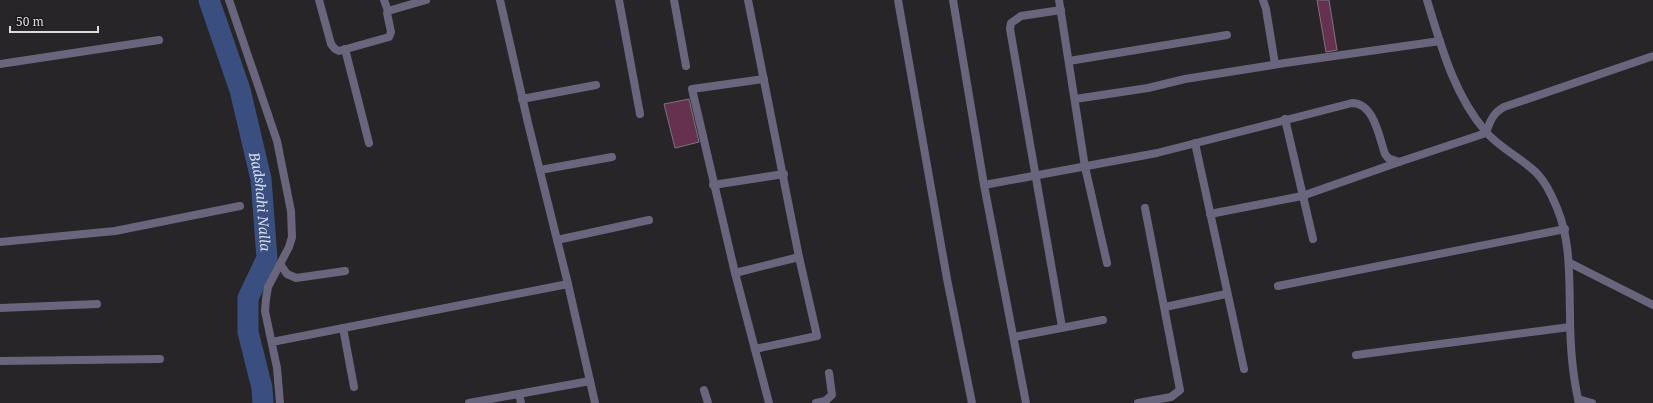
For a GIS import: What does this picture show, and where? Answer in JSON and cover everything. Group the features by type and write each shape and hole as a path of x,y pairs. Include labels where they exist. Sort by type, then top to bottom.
{"street":[{"path":"229,0 277,141 291,211 292,237 289,247 268,287 265,311 272,342 280,403"},
{"path":"319,0 331,44 335,49 339,50 389,37 391,32 387,13 388,11 384,0"},
{"path":"388,11 426,0"},
{"path":"500,0 522,99 568,284 595,403"},
{"path":"619,0 640,114"},
{"path":"674,0 686,66"},
{"path":"748,0 784,174 799,257 817,336 755,349"},
{"path":"898,0 947,279 972,403"},
{"path":"953,0 984,186 1026,403"},
{"path":"1059,0 1085,167 1107,263"},
{"path":"1263,0 1266,9 1275,64"},
{"path":"1427,0 1440,41 1462,95 1486,133 1532,169 1547,186 1565,229 1570,263 1571,350 1578,401 1592,403"},
{"path":"1061,10 1020,16 1011,23 1010,29 1062,327"},
{"path":"1069,61 1227,35"},
{"path":"0,64 159,40"},
{"path":"1075,99 1148,88 1184,79 1275,64 1440,41"},
{"path":"345,49 369,143"},
{"path":"1486,133 1491,119 1497,111 1504,107 1653,56"},
{"path":"764,79 692,89 713,185 769,403"},
{"path":"522,99 596,85"},
{"path":"984,186 1157,153 1345,104 1359,103 1364,106 1371,116 1385,154 1388,158 1399,162"},
{"path":"1285,119 1313,239"},
{"path":"1210,214 1302,196 1486,133"},
{"path":"1195,143 1226,294 1244,369"},
{"path":"540,170 612,157"},
{"path":"713,185 784,174"},
{"path":"0,242 115,231 240,206"},
{"path":"1138,403 1171,397 1180,390 1145,208"},
{"path":"557,240 649,220"},
{"path":"1278,286 1565,229"},
{"path":"735,273 799,257"},
{"path":"1570,263 1653,305"},
{"path":"280,264 287,274 296,278 345,271"},
{"path":"272,342 568,284"},
{"path":"1165,307 1226,294"},
{"path":"0,308 97,304"},
{"path":"1014,337 1103,320"},
{"path":"1356,355 1570,327"},
{"path":"343,328 354,387"},
{"path":"0,361 160,359"},
{"path":"816,403 825,400 832,395 829,373"},
{"path":"469,403 590,381"},
{"path":"704,390 708,403"},
{"path":"519,394 521,403"}],"building":[{"path":"1317,0 1329,0 1337,50 1326,52"},
{"path":"689,99 699,142 675,148 664,104"}],"waterway":[{"name":"Badshahi Nalla","path":"209,0 240,90 261,179 267,258 248,298 248,332 262,388 263,403"}]}
